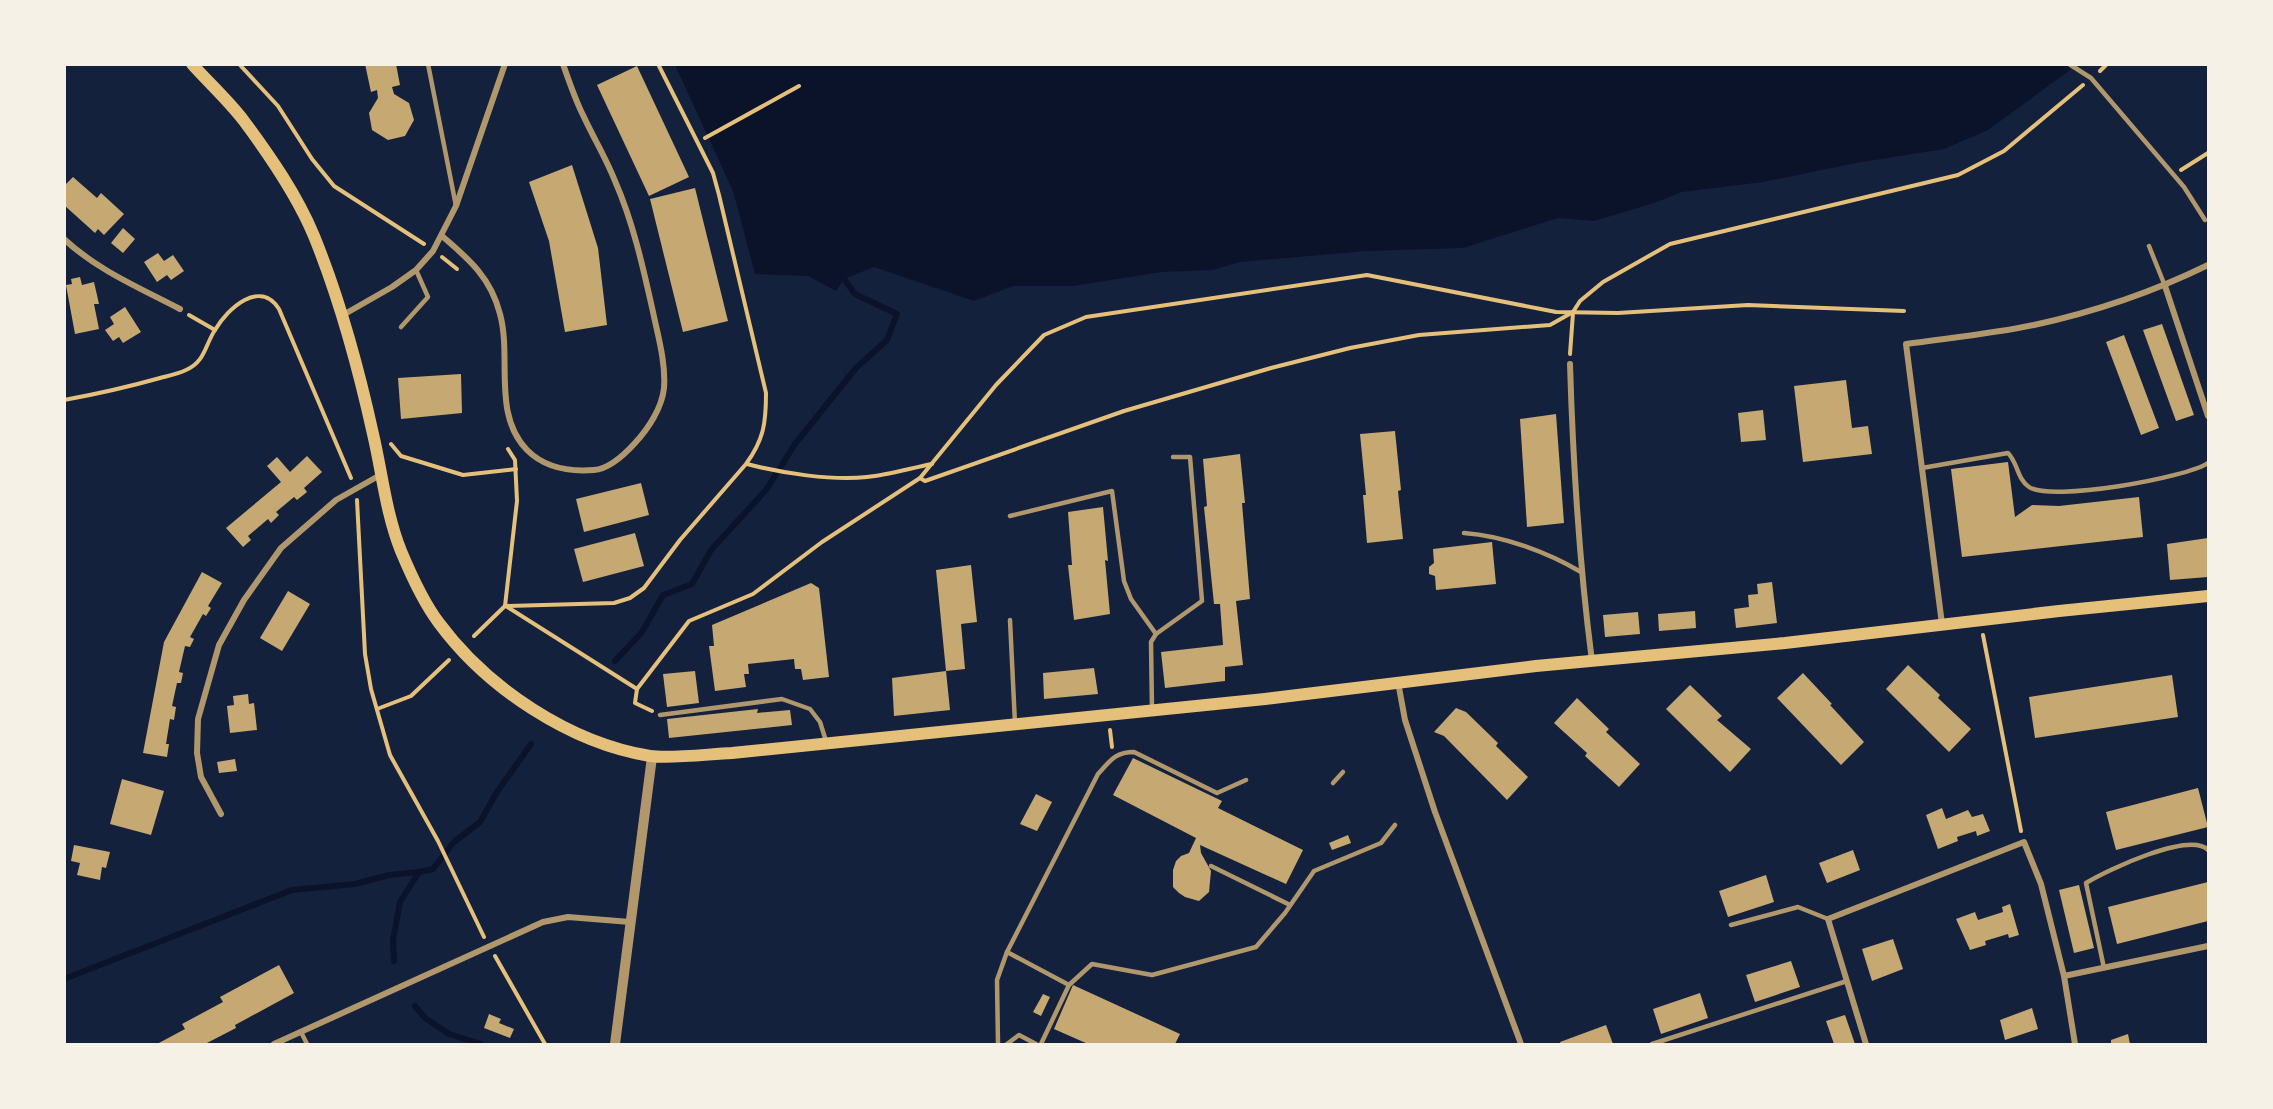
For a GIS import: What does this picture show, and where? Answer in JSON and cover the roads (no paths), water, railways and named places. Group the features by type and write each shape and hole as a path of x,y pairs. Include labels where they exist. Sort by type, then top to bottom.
{"main road":[{"path":"192,64 243,119 291,191 313,233 343,315 363,388 390,516 405,558 421,593 438,622 461,649 495,682 556,724 617,748 652,757 732,753 827,744 1265,699 1398,682 1785,643 2208,596"}],"street":[{"path":"343,315 392,287 416,270 433,250 456,206 505,64"},
{"path":"442,236 477,267 497,303 504,332 507,409 517,436 525,448 536,458 556,468 579,471 598,470 614,462 630,449 644,434 664,389 662,352 641,259 615,181 582,114 563,64"},
{"path":"64,239 99,266 180,309"},
{"path":"1942,624 1905,344 2033,325 2101,308 2164,286 2208,265"},
{"path":"2164,286 2208,416"},
{"path":"1570,364 1572,454 1581,572 1592,661"},
{"path":"221,814 201,777 197,753 198,719 219,645 244,600 281,548 336,500 382,474"},
{"path":"1398,682 1405,720 1435,812 1521,1044"},
{"path":"615,1044 652,757"},
{"path":"1866,1044 1827,919 2024,842 2041,884 2064,976 2075,1044"},
{"path":"274,1044 543,922 568,917 630,922"},
{"path":"2064,976 2208,945"}],"lane":[{"path":"428,64 456,206"},
{"path":"2069,64 2091,78 2184,187 2205,220"},
{"path":"2149,246 2164,286"},
{"path":"400,327 428,297 416,270"},
{"path":"1922,468 2008,453 2014,459 2023,482 2030,488 2041,492 2064,493 2164,479 2208,463"},
{"path":"1152,710 1151,642 1156,634 1202,601 1190,457 1173,457"},
{"path":"1010,516 1112,491 1124,581 1131,599 1156,634"},
{"path":"1464,533 1485,534 1516,544 1562,561 1581,572"},
{"path":"1010,620 1015,724"},
{"path":"660,716 782,699 810,709 820,722 827,744"},
{"path":"998,1044 997,980 1007,952 1098,774 1113,756 1122,752 1134,753 1217,794 1246,780"},
{"path":"1334,783 1343,771"},
{"path":"1041,1044 1069,985 1092,964 1152,975 1256,947 1314,871 1381,843 1395,825"},
{"path":"2104,968 2086,883 2104,872 2137,858 2194,843 2208,850"},
{"path":"1211,866 1290,905"},
{"path":"1731,926 1798,907 1827,919"},
{"path":"1007,952 1069,985"},
{"path":"1652,1044 1846,981"},
{"path":"301,1032 307,1044"},
{"path":"1007,1044 1019,1035 1036,1044"}],"water":[{"path":"675,65 2077,65 1988,130 1944,149 1856,163 1763,182 1682,192 1594,221 1558,218 1463,248 1366,251 1240,262 1213,270 1161,272 1073,286 1013,286 974,301 874,267 844,279 836,291 808,276 755,274 733,191"}],"waterway":[{"path":"615,661 642,632 663,595 692,584 711,550 766,490 795,444 856,368 887,340 897,314 855,294 844,279"},
{"path":"394,961 393,940 400,902 419,872 433,869 454,842 480,822 497,792 531,744"},
{"path":"64,979 292,890 355,884 389,875 419,872"},
{"path":"415,1006 425,1018 449,1034 481,1044"}]}
